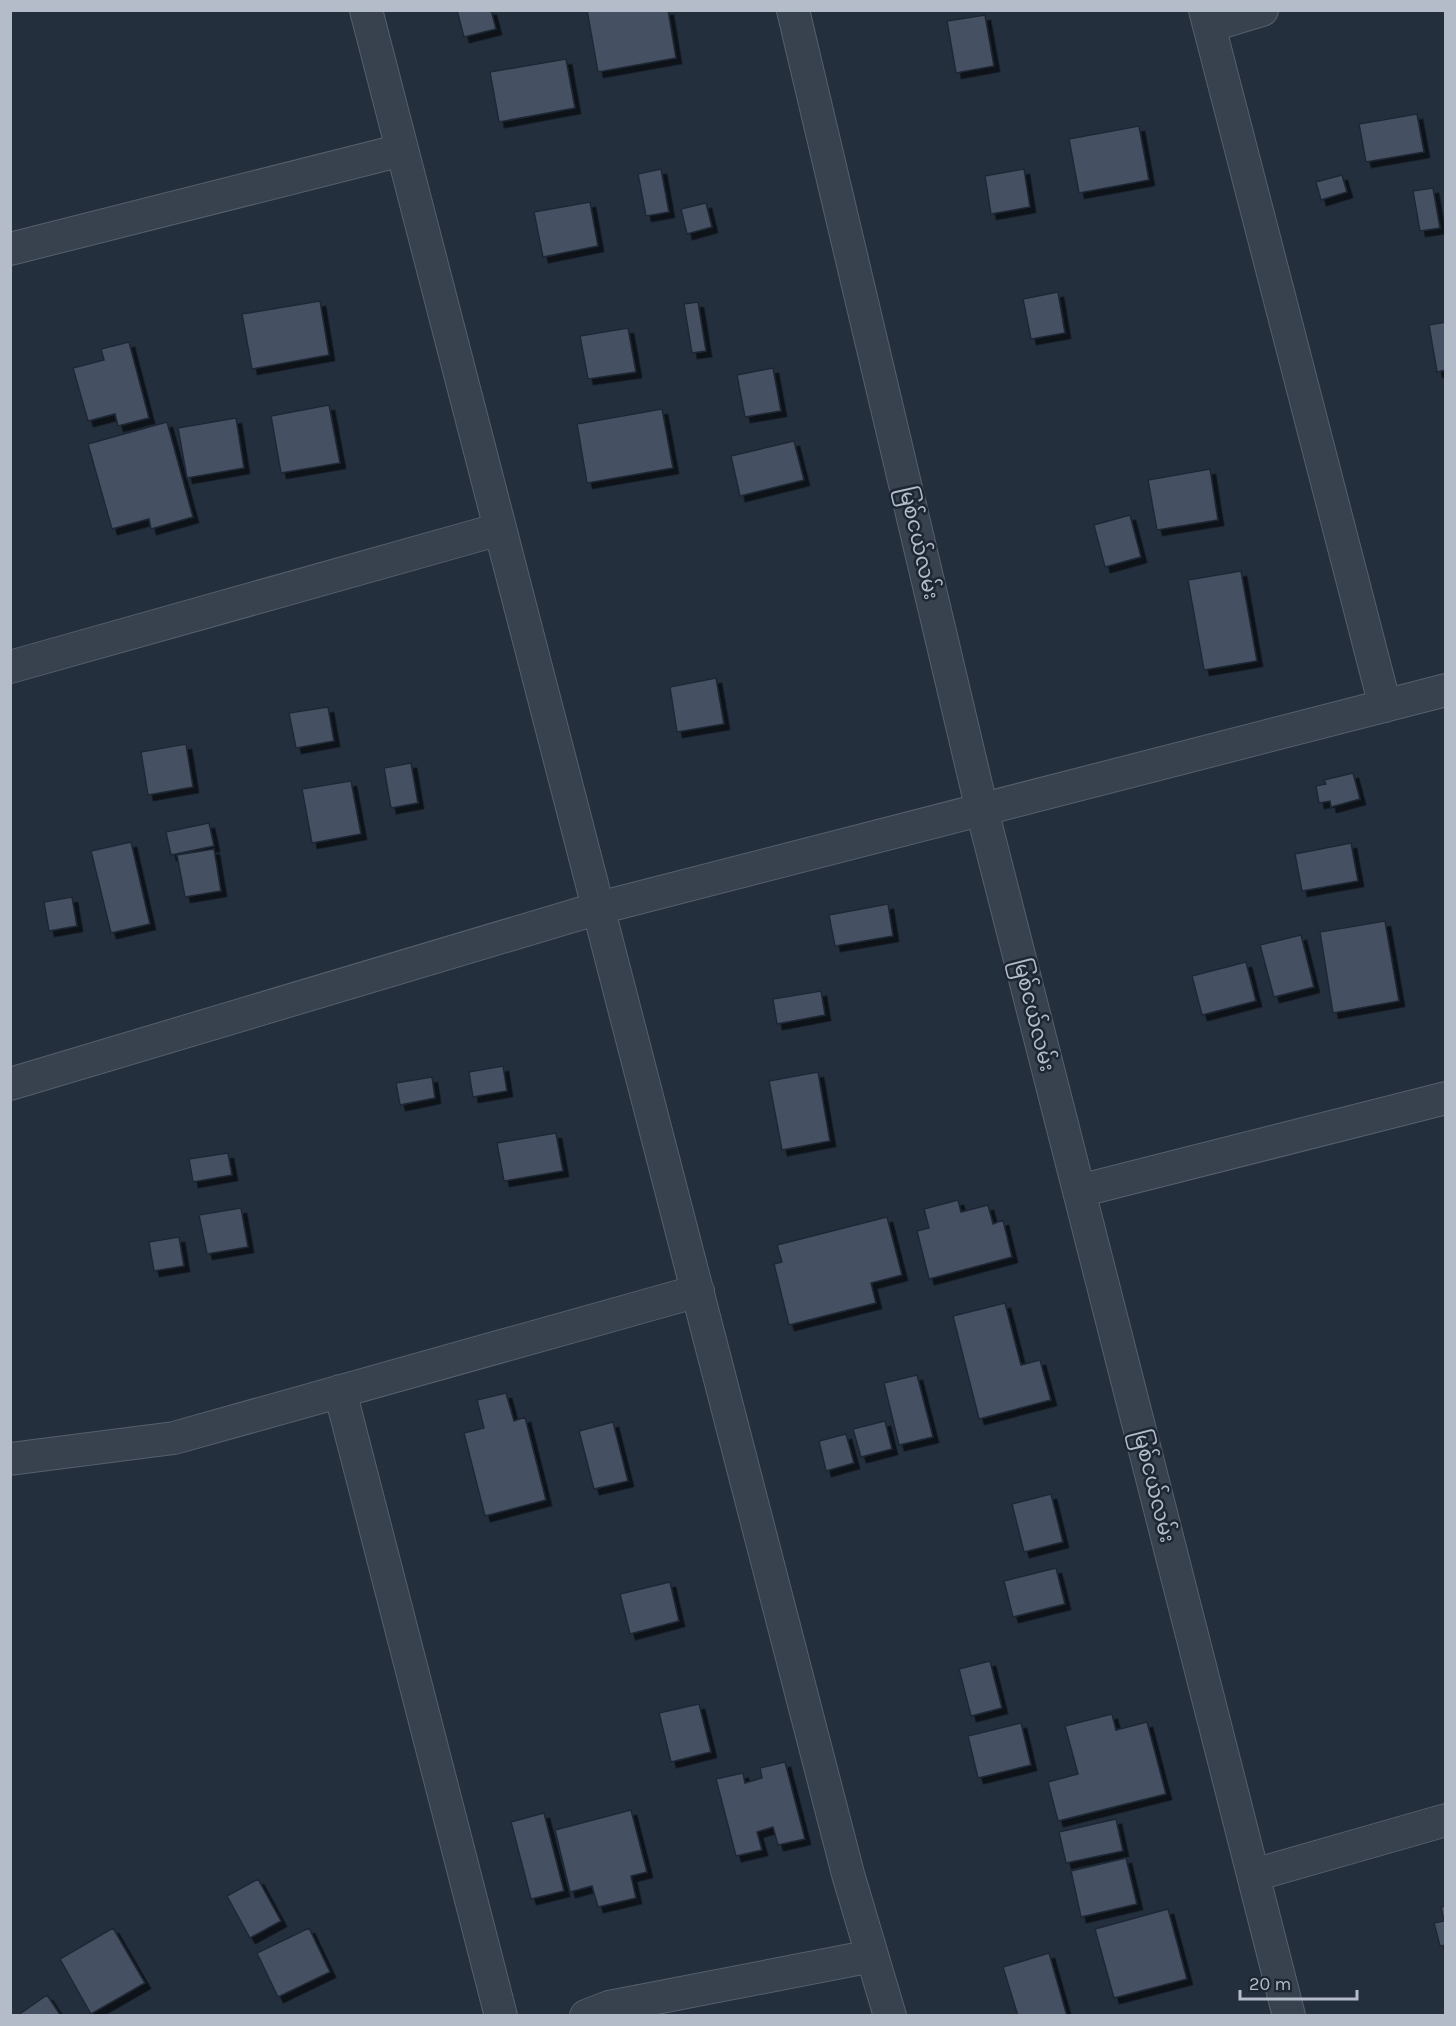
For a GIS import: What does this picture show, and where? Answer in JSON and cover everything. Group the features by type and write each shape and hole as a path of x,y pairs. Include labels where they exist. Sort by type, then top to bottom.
{"street":[{"path":"366,10 848,1874 890,2016"},
{"name":"မြစ်ငယ်လမ်း","path":"793,10 982,810 1289,2016"},
{"path":"1262,10 1207,18 1385,706"},
{"path":"10,249 402,150"},
{"path":"10,667 500,529"},
{"path":"10,1084 599,908 1446,690"},
{"path":"1079,1191 1446,1098"},
{"path":"10,1459 174,1438 698,1291"},
{"path":"340,1392 501,2016"},
{"path":"1254,1875 1446,1820"},
{"path":"586,2016 609,2007 872,1956"}],"building":[{"path":"457,10 491,10 496,29 464,37"},
{"path":"587,10 668,10 676,58 598,72"},
{"path":"985,15 994,66 956,73 947,21"},
{"path":"566,59 575,108 499,122 490,72"},
{"path":"1417,114 1424,152 1366,162 1359,124"},
{"path":"1139,126 1149,180 1079,193 1069,139"},
{"path":"661,169 669,212 646,216 638,174"},
{"path":"1024,169 1030,207 991,214 985,176"},
{"path":"1342,175 1347,192 1321,200 1316,182"},
{"path":"1433,188 1440,228 1420,231 1413,191"},
{"path":"590,202 598,246 543,257 534,212"},
{"path":"706,203 712,227 687,234 681,209"},
{"path":"1058,292 1065,333 1031,339 1023,299"},
{"path":"320,301 329,355 252,369 242,314"},
{"path":"698,302 706,351 692,353 684,304"},
{"path":"1446,322 1446,370 1437,372 1429,325"},
{"path":"628,328 636,372 588,379 580,336"},
{"path":"129,342 149,418 118,426 115,414 88,421 73,368 104,360 101,349"},
{"path":"773,368 781,411 745,417 737,375"},
{"path":"329,405 340,463 281,473 271,416"},
{"path":"662,409 673,468 587,483 577,424"},
{"path":"236,418 244,468 187,478 178,428"},
{"path":"167,422 193,517 151,529 149,519 112,529 88,444"},
{"path":"794,441 804,480 740,496 731,456"},
{"path":"1210,469 1218,520 1157,530 1148,480"},
{"path":"1130,515 1141,557 1105,567 1094,525"},
{"path":"1241,571 1257,661 1204,670 1188,580"},
{"path":"716,678 724,724 677,732 670,687"},
{"path":"328,707 334,741 296,748 289,713"},
{"path":"186,744 193,787 148,795 141,752"},
{"path":"411,763 418,803 391,808 384,768"},
{"path":"1353,773 1360,799 1331,807 1330,801 1319,803 1316,786 1326,784 1324,780"},
{"path":"351,781 361,834 312,843 302,789"},
{"path":"209,823 214,846 171,855 166,832"},
{"path":"131,842 150,924 111,933 91,851"},
{"path":"1351,843 1358,881 1302,891 1295,854"},
{"path":"214,849 221,891 185,897 177,855"},
{"path":"72,897 77,926 49,931 44,902"},
{"path":"888,904 893,936 835,946 829,915"},
{"path":"1385,921 1399,1001 1333,1013 1320,932"},
{"path":"1301,935 1314,987 1274,997 1260,945"},
{"path":"1246,962 1256,1001 1202,1015 1192,976"},
{"path":"821,991 825,1015 777,1024 773,999"},
{"path":"503,1066 507,1091 473,1097 469,1072"},
{"path":"818,1072 830,1141 782,1150 769,1081"},
{"path":"432,1077 435,1098 400,1105 396,1083"},
{"path":"556,1133 563,1171 504,1181 497,1143"},
{"path":"228,1153 232,1175 193,1182 189,1159"},
{"path":"958,1200 961,1212 988,1205 993,1224 1003,1220 1012,1257 929,1279 917,1231 929,1228 924,1209"},
{"path":"241,1208 248,1247 207,1254 199,1215"},
{"path":"887,1217 902,1275 871,1283 876,1303 789,1325 774,1264 782,1262 777,1245"},
{"path":"179,1237 184,1266 154,1271 149,1242"},
{"path":"1005,1303 1021,1365 1040,1360 1051,1400 979,1419 953,1316"},
{"path":"917,1375 933,1437 899,1445 884,1383"},
{"path":"506,1393 514,1421 525,1417 546,1500 485,1516 464,1433 484,1428 477,1400"},
{"path":"885,1421 892,1449 861,1457 853,1429"},
{"path":"613,1422 628,1481 594,1489 579,1431"},
{"path":"846,1434 854,1463 826,1471 819,1441"},
{"path":"1051,1494 1063,1542 1024,1552 1012,1504"},
{"path":"1056,1568 1065,1604 1013,1617 1004,1581"},
{"path":"670,1582 679,1621 630,1634 620,1594"},
{"path":"990,1661 1002,1708 971,1716 959,1669"},
{"path":"699,1704 711,1752 671,1762 659,1713"},
{"path":"1112,1714 1116,1730 1147,1722 1166,1794 1058,1821 1048,1782 1078,1774 1065,1726"},
{"path":"1021,1723 1031,1765 978,1778 968,1736"},
{"path":"785,1762 805,1839 778,1845 773,1827 757,1832 762,1850 736,1856 716,1779 743,1773 745,1783 762,1778 760,1768"},
{"path":"631,1810 647,1872 631,1876 636,1898 598,1907 592,1886 570,1892 555,1830"},
{"path":"544,1813 564,1891 531,1899 511,1822"},
{"path":"1116,1819 1123,1851 1066,1863 1059,1832"},
{"path":"1126,1858 1137,1904 1081,1917 1071,1871"},
{"path":"258,1879 281,1921 250,1938 227,1896"},
{"path":"1446,1906 1446,1945 1440,1946 1434,1923 1444,1921 1441,1907"},
{"path":"1168,1909 1187,1979 1114,1998 1095,1929"},
{"path":"113,1928 145,1983 91,2014 60,1959"},
{"path":"309,1928 330,1972 278,1997 257,1953"},
{"path":"1049,1953 1067,2016 1018,2016 1003,1967"},
{"path":"47,1995 61,2016 17,2016"}]}
